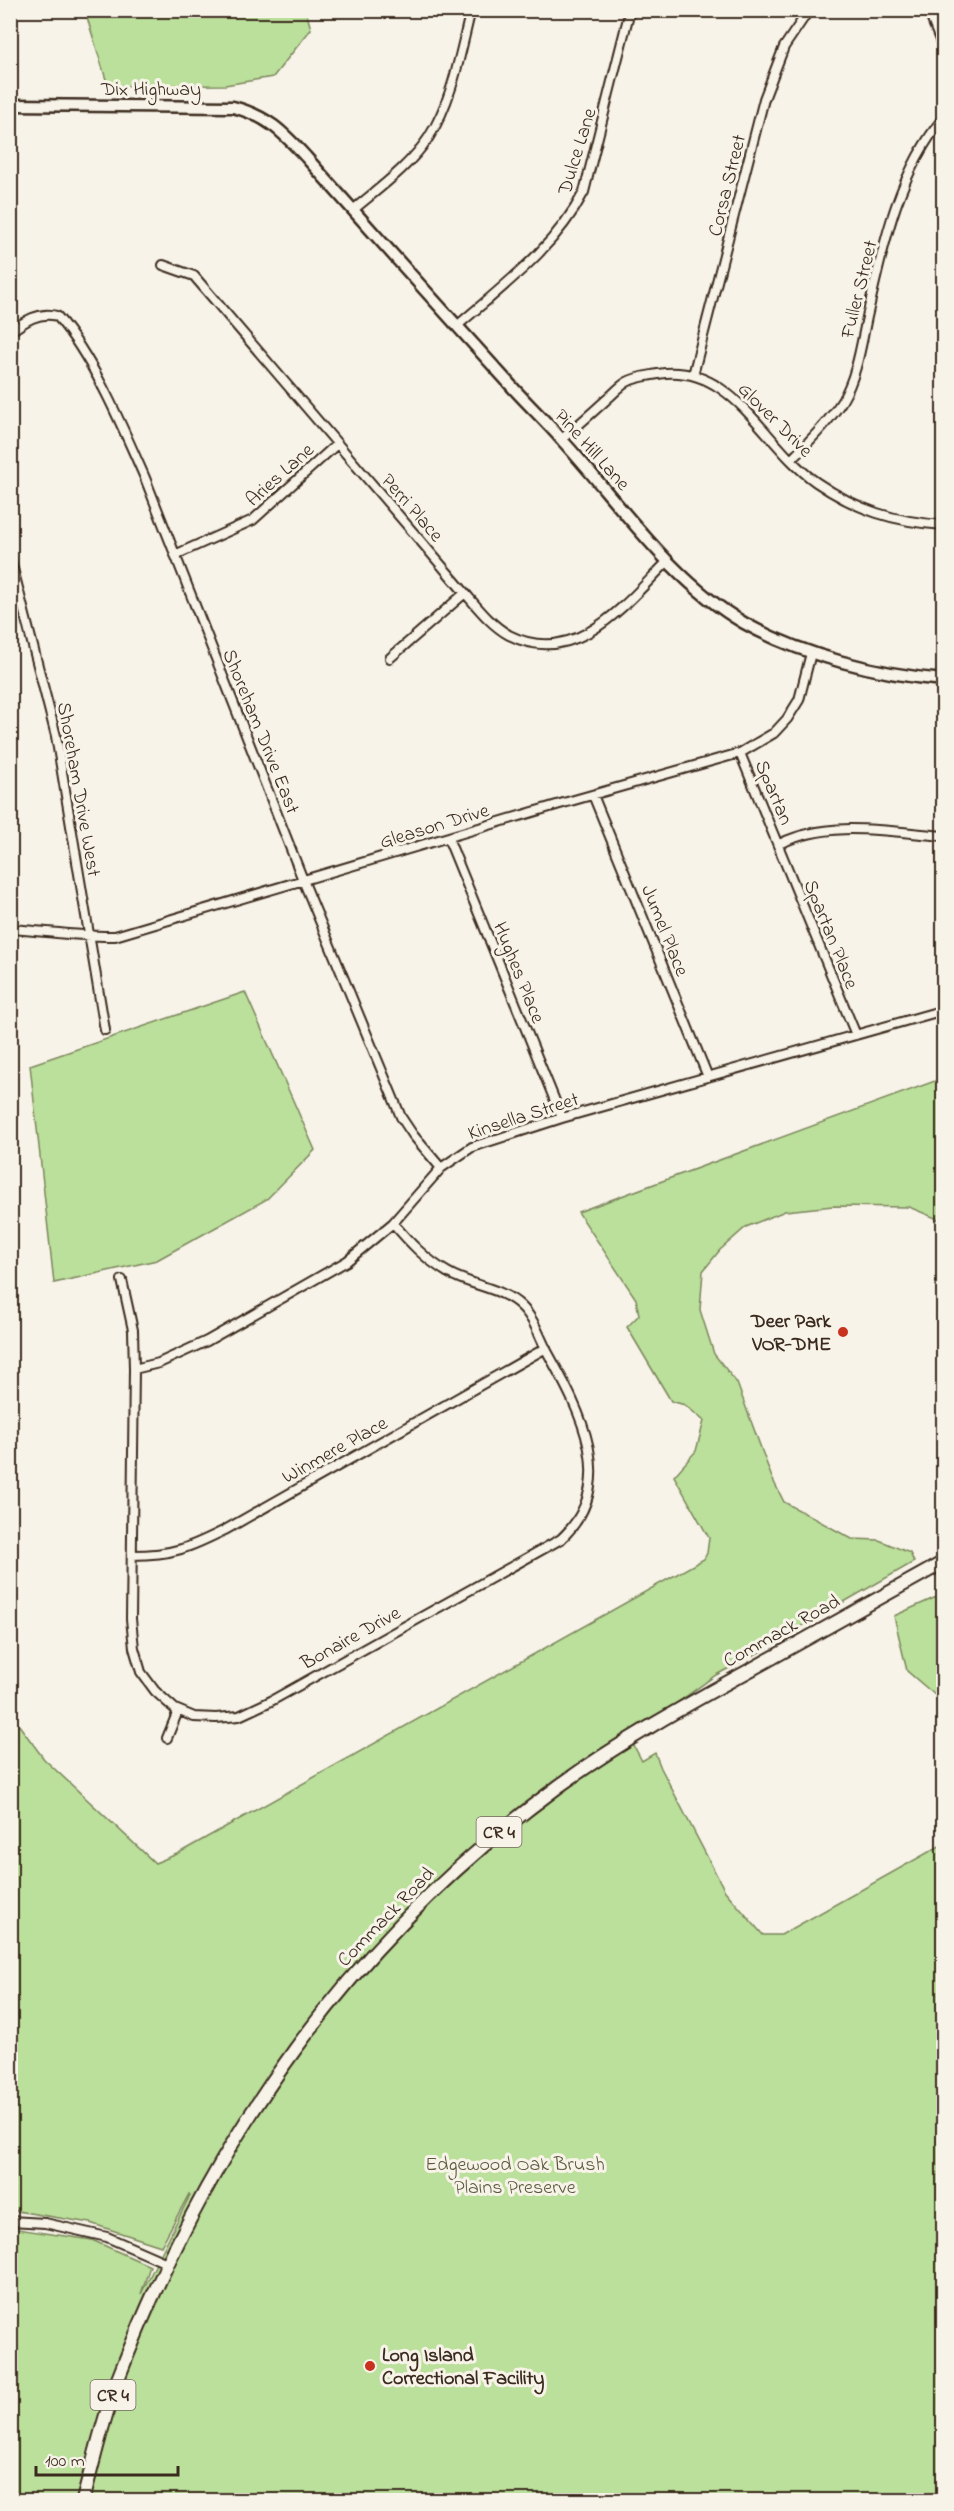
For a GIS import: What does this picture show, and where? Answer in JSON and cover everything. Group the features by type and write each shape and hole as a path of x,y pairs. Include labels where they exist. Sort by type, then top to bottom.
{"main road":[{"name":"Commack Road","path":"83,2500 117,2382 195,2208 244,2121 300,2042 363,1964 428,1896 490,1839 601,1757 681,1708 944,1562"}],"street":[{"path":"353,210 404,166 428,138 448,100 471,10"},
{"name":"Dulce Lane","path":"457,326 533,259 558,234 573,213 584,192 630,10"},
{"name":"Corsa Street","path":"693,375 764,99 784,47 809,10"},
{"path":"927,10 944,50"},
{"name":"Dix Highway","path":"10,105 233,107 260,116 284,133"},
{"name":"Fuller Street","path":"791,460 843,400 855,370 873,292 904,181 916,155 944,117"},
{"name":"Pine Hill Lane","path":"284,133 562,439 668,561 714,601 744,623 811,653 872,670 911,678 944,681"},
{"name":"Perri Place","path":"163,265 194,276 465,593 491,621 508,634 527,641 550,645 581,638 604,623 668,561"},
{"name":"Shoreham Drive East","path":"10,332 26,321 46,313 57,316 100,384 145,478 303,880 401,1117 441,1168"},
{"name":"Glover Drive","path":"562,439 628,382 670,372 693,375 716,383 736,400 791,460 814,480 851,504 889,518 944,525"},
{"name":"Aries Lane","path":"175,555 253,520 337,444"},
{"name":"Shoreham Drive West","path":"10,557 56,736 105,1030"},
{"path":"390,658 465,593"},
{"name":"Gleason Drive","path":"10,929 72,933 89,937 115,936 740,753 774,733 787,719 799,700 811,653"},
{"name":"Spartan","path":"740,753 779,844"},
{"name":"Jumel Place","path":"594,795 708,1077"},
{"path":"779,844 798,835 822,829 944,836"},
{"name":"Hughes Place","path":"448,838 562,1118"},
{"name":"Spartan Place","path":"779,844 856,1035"},
{"name":"Kinsella Street","path":"134,1369 159,1363 207,1341 347,1261 372,1243 393,1223 441,1168 472,1147 562,1118 944,1010"},
{"name":"Bonaire Drive","path":"122,1280 133,1330 131,1619 134,1648 141,1672 155,1691 178,1711 194,1717 239,1716 561,1539 575,1526 585,1508 591,1487 592,1464 588,1442 565,1383 522,1306 509,1297 447,1272 418,1251 393,1223"},
{"name":"Winmere Place","path":"132,1555 157,1555 183,1551 546,1348"},
{"path":"167,1738 178,1711"},
{"path":"10,2221 45,2223 108,2237 169,2264"}],"green space":[{"path":"85,11 306,11 311,29 273,77 225,85 108,86"},
{"path":"245,992 315,1150 267,1199 157,1260 54,1283 30,1065"},
{"name":"Edgewood Oak Brush Plains Preserve","path":"943,1078 943,1229 938,1219 909,1207 833,1206 785,1211 746,1227 720,1250 703,1271 700,1310 714,1354 737,1383 772,1478 784,1502 852,1539 879,1540 910,1553 914,1562 767,1648 716,1675 634,1734 634,1746 642,1761 655,1753 725,1891 763,1935 781,1935 943,1844 943,2500 11,2500 11,2228 92,2240 150,2266 141,2294 190,2195 161,2246 90,2223 11,2210 10,1713 44,1759 155,1863 177,1854 704,1559 709,1538 674,1476 696,1451 704,1421 685,1405 671,1401 627,1327 639,1315 636,1299 578,1212"},
{"path":"944,1597 943,1702 907,1671 894,1616 934,1598"}],"place":[{"name":"Deer Park VOR-DME","path":"843,1332"},
{"name":"Long Island Correctional Facility","path":"370,2366"}]}
